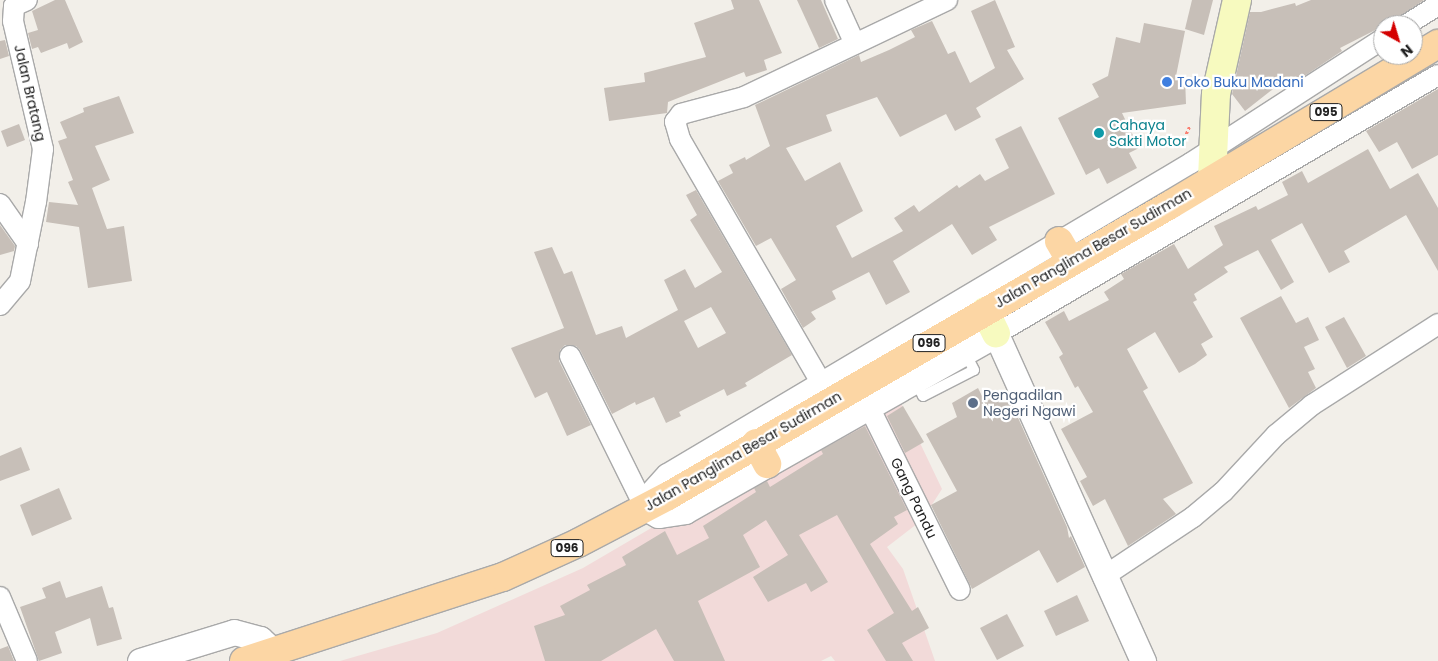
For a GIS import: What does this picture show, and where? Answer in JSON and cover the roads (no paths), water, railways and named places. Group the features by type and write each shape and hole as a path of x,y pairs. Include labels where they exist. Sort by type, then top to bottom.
{"main road":[{"path":"1212,178 1216,94 1237,0"},
{"name":"095","path":"1212,178 1438,44"},
{"name":"Jalan Panglima Besar Sudirman","path":"244,661 272,656 487,583 578,543 646,508 762,454 826,390 908,370 991,322 1065,251 1212,178"}],"street":[{"name":"Jalan Bratang","path":"0,305 20,281 28,244 43,149 13,21 14,6 27,0"},
{"path":"835,0 855,44"},
{"path":"826,390 680,139 674,122 681,114 744,97 947,0"},
{"path":"1422,15 1438,5"},
{"path":"646,508 646,498 667,474 826,390 1065,251 1212,150 1373,45"},
{"path":"1143,661 1103,577 991,322 1438,75"},
{"path":"0,204 28,244"},
{"path":"1103,577 1193,517 1223,492 1276,435 1312,405 1438,324"},
{"path":"570,356 646,508"},
{"path":"762,454 869,406 908,370"},
{"name":"Gang Pandu","path":"869,406 960,590"},
{"path":"0,597 27,661"},
{"path":"140,661 234,632 260,638 272,656"}],"lane":[{"path":"908,370 923,396 974,370 960,340"}],"place":[{"name":"Toko Buku Madani","path":"1167,82"},
{"name":"Cahaya Sakti Motor","path":"1099,133"},
{"name":"Pengadilan Negeri Ngawi","path":"973,403"}]}
